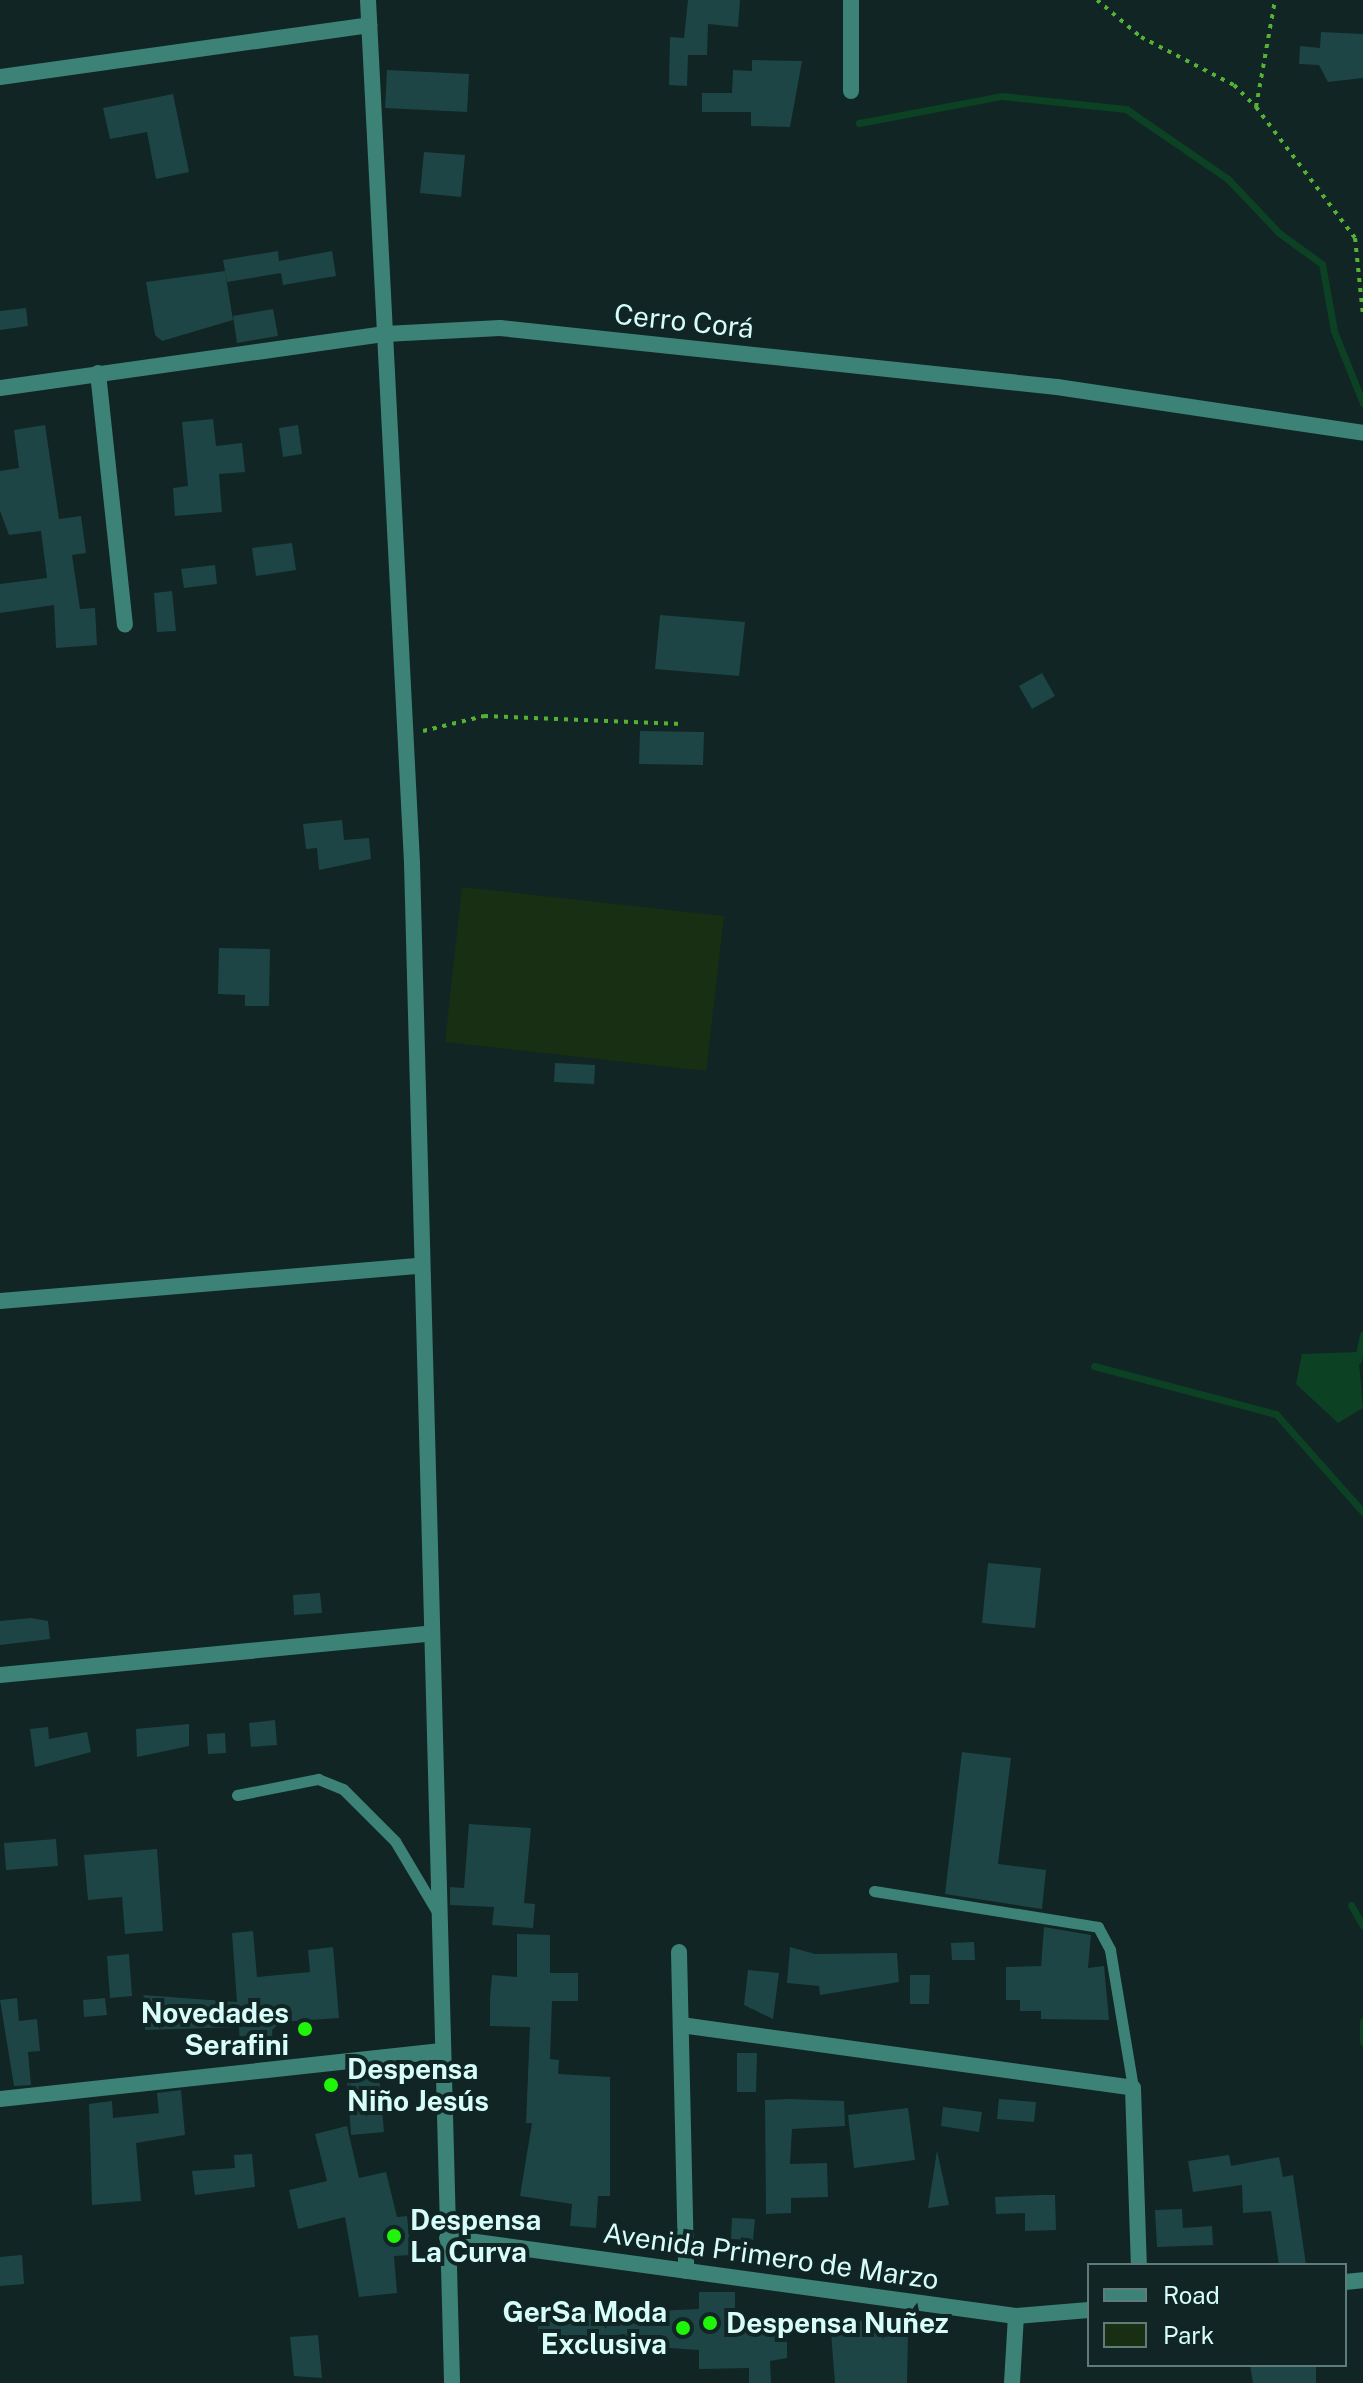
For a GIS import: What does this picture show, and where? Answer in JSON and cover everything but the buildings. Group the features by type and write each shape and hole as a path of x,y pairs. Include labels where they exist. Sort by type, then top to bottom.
{"street":[{"path":"368,0 406,738 428,1634 452,2383"},
{"path":"851,0 851,91"},
{"path":"0,77 369,25"},
{"name":"Cerro Corá","path":"0,388 385,334 500,328 1057,387 1363,433"},
{"path":"98,373 125,625"},
{"path":"0,1301 420,1266"},
{"path":"0,1675 428,1634"},
{"path":"679,1952 686,2271"},
{"path":"681,2025 1133,2088 1139,2263"},
{"path":"0,2099 441,2051"},
{"name":"Avenida Primero de Marzo","path":"447,2238 1016,2316 1087,2310"},
{"path":"1012,2383 1016,2316"}],"lane":[{"path":"237,1795 318,1779 343,1789 395,1841 436,1910"},
{"path":"874,1891 1098,1927 1110,1950 1133,2088"}],"path":[{"path":"1097,0 1141,37 1234,85 1256,107 1355,238 1363,315"},
{"path":"1256,107 1275,0"},
{"path":"406,738 484,716 682,724"}],"green space":[{"path":"462,887 724,916 706,1071 445,1042"}],"shaded area":[{"path":"1358,1352 1363,1408 1338,1423 1296,1384 1302,1354"}],"waterway":[{"path":"859,123 1002,96 1126,109 1228,179 1279,233 1322,264 1334,331 1363,403"},
{"path":"1358,1360 1363,1334"},
{"path":"1094,1366 1276,1414 1363,1512"},
{"path":"1351,1905 1363,1926"},
{"path":"1363,2021 1363,2042"}],"place":[{"name":"Novedades Serafini","path":"305,2029"},
{"name":"Despensa Niño Jesús","path":"331,2085"},
{"name":"Despensa La Curva","path":"394,2236"},
{"name":"Despensa Nuñez","path":"710,2323"},
{"name":"GerSa Moda Exclusiva","path":"683,2328"}]}
